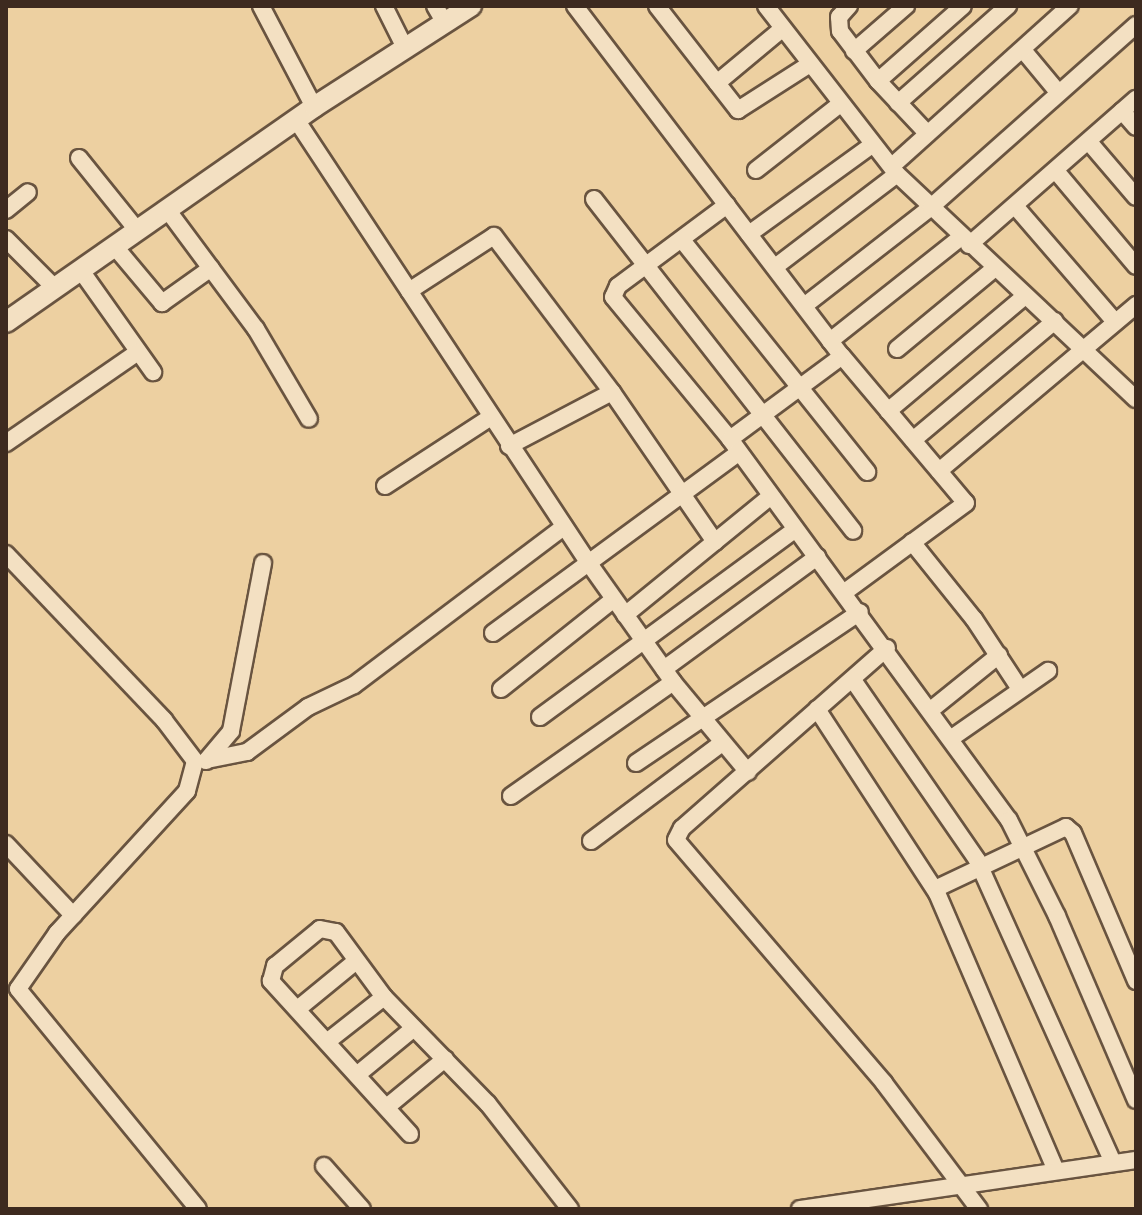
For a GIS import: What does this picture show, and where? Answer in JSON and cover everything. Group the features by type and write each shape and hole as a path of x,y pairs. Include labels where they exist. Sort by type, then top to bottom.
{"street":[{"path":"261,6 314,107"},
{"path":"384,6 405,48"},
{"path":"9,314 82,272 314,107 405,48 440,14 471,6"},
{"path":"575,6 830,341 966,503 845,592"},
{"path":"657,6 733,106 743,110 810,64"},
{"path":"766,6 839,105 895,170 965,241 1085,347 1136,399"},
{"path":"849,6 837,23 854,51 927,133"},
{"path":"854,51 906,6"},
{"path":"878,81 963,6"},
{"path":"898,103 1008,6"},
{"path":"775,267 895,170 927,133 1070,6"},
{"path":"804,306 931,207 1136,25"},
{"path":"717,83 782,29"},
{"path":"1023,50 1058,92"},
{"path":"830,341 1015,206 1136,99"},
{"path":"756,170 839,105"},
{"path":"1122,111 1136,127"},
{"path":"297,121 590,565 668,675 748,772"},
{"path":"1089,142 1136,197"},
{"path":"749,234 872,145"},
{"path":"79,158 138,231"},
{"path":"1056,171 1136,266"},
{"path":"6,210 28,192"},
{"path":"594,199 853,531"},
{"path":"727,205 618,286 613,297 735,446 795,530 845,592 953,737 1025,846 1136,1100"},
{"path":"1015,206 1115,322"},
{"path":"169,212 256,329 309,419"},
{"path":"409,291 494,236 612,392 685,494 715,542"},
{"path":"6,239 55,288"},
{"path":"682,240 867,472"},
{"path":"116,248 162,303 211,268"},
{"path":"897,349 995,268"},
{"path":"82,272 153,372"},
{"path":"888,411 1025,296"},
{"path":"939,471 1136,305"},
{"path":"913,440 1055,321"},
{"path":"6,443 138,352"},
{"path":"493,633 685,494 761,416 842,356"},
{"path":"509,446 612,392"},
{"path":"385,486 491,417"},
{"path":"625,615 771,496"},
{"path":"202,766 247,752 308,707 354,685 564,527"},
{"path":"540,717 795,530"},
{"path":"912,542 999,655 1020,689"},
{"path":"6,554 164,720 202,766"},
{"path":"511,796 817,557"},
{"path":"198,1209 12,989 73,915 187,791 202,766 231,731 263,563"},
{"path":"501,689 614,599"},
{"path":"636,763 860,612"},
{"path":"887,648 676,840 884,1083 958,1186 979,1209"},
{"path":"932,709 999,655"},
{"path":"953,737 1048,671"},
{"path":"853,680 980,868 1113,1163"},
{"path":"817,709 935,889 1056,1171"},
{"path":"591,841 722,743"},
{"path":"935,889 1066,827 1073,833 1136,981"},
{"path":"6,844 73,915"},
{"path":"410,1134 300,1007 271,981 271,971 320,929 332,928 384,997 488,1104 570,1209"},
{"path":"300,1007 355,962"},
{"path":"328,1041 384,997"},
{"path":"358,1074 414,1028"},
{"path":"388,1106 445,1059"},
{"path":"800,1209 890,1203 958,1186 1136,1160"},
{"path":"324,1166 362,1209"}]}
